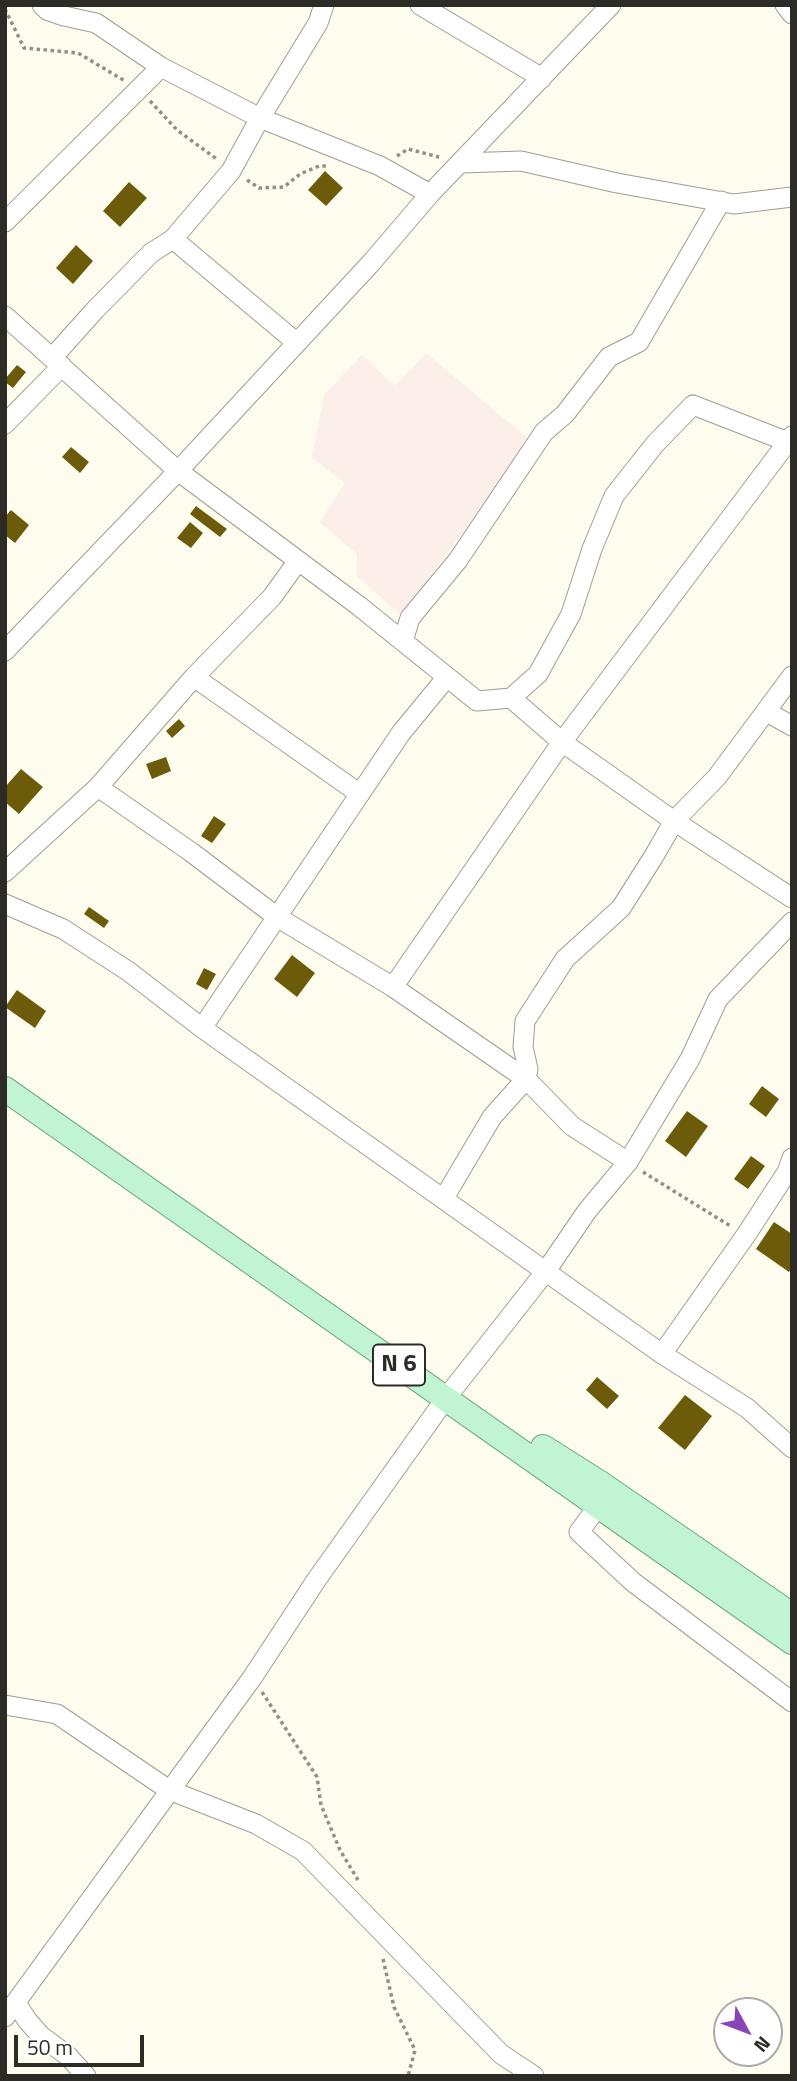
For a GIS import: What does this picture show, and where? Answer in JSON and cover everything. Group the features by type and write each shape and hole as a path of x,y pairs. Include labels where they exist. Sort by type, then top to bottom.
{"main road":[{"name":"N 6","path":"5,1075 450,1393 599,1505 792,1642"},
{"name":"N 6","path":"5,1089 450,1393 481,1407 600,1483 792,1615"}],"street":[{"path":"42,5 47,10 64,16 96,23 161,67 260,118 380,166 430,194"},
{"path":"5,424 57,362 95,310 151,253 173,239 231,171 318,23 324,5"},
{"path":"420,5 542,78"},
{"path":"5,652 297,343 391,241 430,194 611,5"},
{"path":"785,5 792,14"},
{"path":"5,222 161,67"},
{"path":"461,163 521,161 617,183 734,204 792,197"},
{"path":"403,641 410,618 458,560 544,432 565,414 609,357 639,342 721,201"},
{"path":"173,239 297,343"},
{"path":"5,316 177,471 299,561 477,701 511,698 538,674 571,614 592,549 614,496 654,444 693,405 790,439 562,742 393,988"},
{"path":"5,872 98,787 194,677 272,597 299,561"},
{"path":"444,1199 492,1117 526,1079 528,1069 523,1047 525,1021 565,959 621,908 674,821 717,777 792,676"},
{"path":"194,677 360,794"},
{"path":"202,1028 401,733 447,677"},
{"path":"511,698 562,742 674,821 792,898"},
{"path":"767,712 792,726"},
{"path":"98,787 277,916 393,988 526,1079 572,1126 628,1162"},
{"path":"5,904 63,929 128,971 202,1028 662,1354 747,1408 792,1448"},
{"path":"86,2076 68,2056 41,2036 27,2020 11,2010 252,1678 317,1579 450,1393 546,1271 587,1211 628,1162 690,1059 718,999 792,922"},
{"path":"662,1354 746,1235 787,1172 792,1158"},
{"path":"599,1505 579,1532 632,1582 792,1702"},
{"path":"5,1705 57,1714 169,1790 256,1824 303,1851 501,2054 534,2076"}],"path":[{"path":"5,9 24,48 78,53 138,89 177,130 231,171 259,188 284,187 300,174 319,166 331,166"},
{"path":"380,166 408,149 461,163"},
{"path":"628,1162 746,1235"}],"shaded area":[{"path":"426,353 531,441 401,615 357,576 357,554 320,522 345,483 312,458 324,395 362,355 395,386"}],"building":[{"path":"325,171 343,188 326,206 308,190"},
{"path":"129,182 147,198 120,227 103,211"},
{"path":"76,245 93,261 73,284 56,268"},
{"path":"17,365 26,372 13,388 5,379"},
{"path":"71,447 89,462 80,473 62,457"},
{"path":"196,506 227,529 220,537 190,514"},
{"path":"11,510 29,525 15,543 5,535 5,517"},
{"path":"190,522 203,533 191,548 177,538"},
{"path":"179,719 185,726 172,738 166,731"},
{"path":"166,757 171,771 152,779 146,764"},
{"path":"21,769 43,787 19,814 5,802 5,787"},
{"path":"214,816 226,824 212,843 201,836"},
{"path":"89,907 109,921 104,928 84,914"},
{"path":"292,955 315,973 297,997 274,979"},
{"path":"204,968 216,974 207,990 196,984"},
{"path":"17,990 46,1011 35,1028 5,1007"},
{"path":"762,1086 779,1099 766,1117 749,1104"},
{"path":"687,1111 708,1126 686,1157 665,1141"},
{"path":"751,1156 765,1166 748,1189 734,1179"},
{"path":"774,1222 792,1234 792,1268 789,1272 756,1249"},
{"path":"597,1377 619,1396 607,1409 586,1390"},
{"path":"685,1395 712,1416 685,1450 658,1428"}]}
